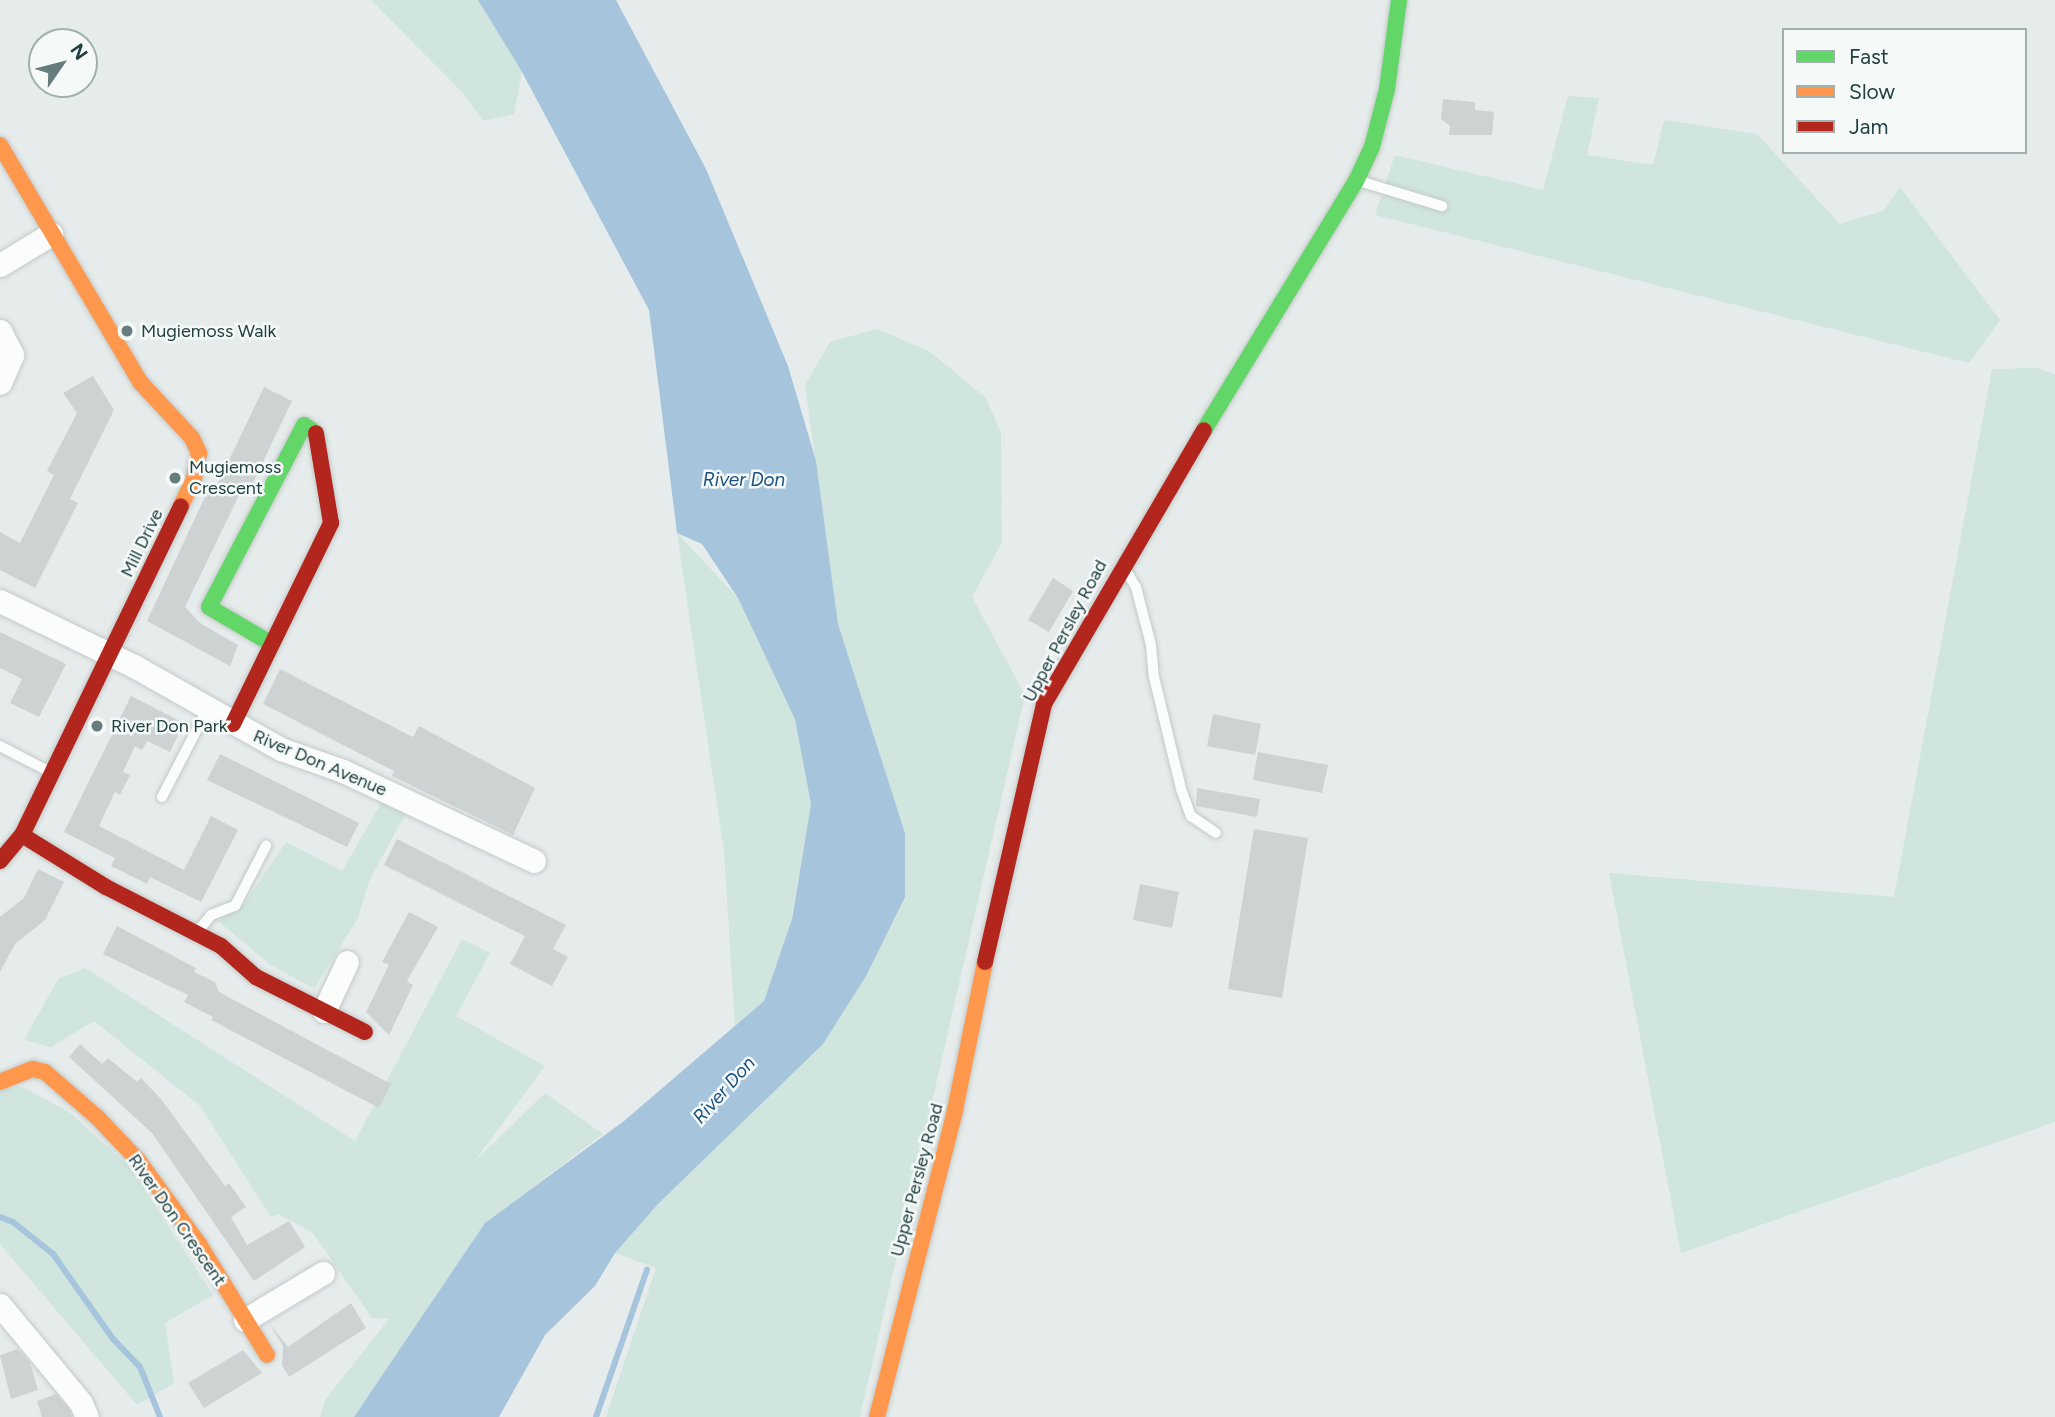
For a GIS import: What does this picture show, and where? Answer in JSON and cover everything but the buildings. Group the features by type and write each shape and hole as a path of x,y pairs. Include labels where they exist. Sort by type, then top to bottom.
{"street":[{"name":"Upper Persley Road","path":"877,1417 955,1110 1044,704 1122,564 1356,181 1371,147 1387,89 1399,0"},
{"name":"Mill Drive","path":"0,145 140,382 192,438 199,453 194,479 110,657 22,835 0,861"},
{"path":"0,265 51,234"},
{"path":"0,331 12,355 0,383"},
{"path":"233,724 331,523 317,433 304,425 209,607 272,644"},
{"path":"0,601 110,657"},
{"name":"River Don Avenue","path":"110,657 134,666 233,724 534,861"},
{"path":"22,835 106,887 221,946 256,977 365,1032"},
{"path":"324,1011 347,962"},
{"name":"River Don Crescent","path":"0,1082 33,1069 45,1072 97,1117 138,1160 199,1244 267,1355"},
{"path":"245,1320 323,1273"},
{"path":"0,1306 81,1403 87,1417"}],"lane":[{"path":"1356,181 1442,206"},
{"path":"1122,564 1139,598 1181,789 1191,816 1216,833"},
{"path":"162,797 206,710"},
{"path":"0,746 51,773"},
{"path":"197,934 205,918 235,906 266,846"}],"green space":[{"path":"371,0 478,0 522,72 514,114 483,121 465,95"},
{"path":"1568,96 1599,98 1587,155 1653,165 1664,120 1757,134 1840,224 1883,211 1900,187 2000,320 1969,363 1375,215 1395,155 1543,190"},
{"path":"877,329 929,351 986,398 1001,433 1002,542 972,597 1025,695 860,1417 606,1417 656,1268 615,1253 658,1204 823,1044 905,833 838,624 805,385 830,342"},
{"path":"2036,368 2055,374 2055,1122 1681,1253 1609,873 1894,897 1992,369"},
{"path":"677,533 738,598 796,719 811,804 790,926 764,1001 735,1025 724,852"},
{"path":"383,800 407,811 369,881 358,918 314,989 269,964 218,921 244,904 286,842 342,871"},
{"path":"462,939 490,953 456,1016 545,1066 474,1162 545,1093 603,1134 485,1223 354,1417 320,1417 325,1400 389,1319 372,1318 313,1233 279,1214 271,1217 200,1106 94,1021 51,1047 24,1040 58,979 85,968 355,1141"},
{"path":"23,1087 69,1112 130,1167 213,1295 165,1323 174,1383 137,1405 0,1244 0,1090"}],"water":[{"name":"River Don","path":"478,0 616,0 706,169 788,366 816,461 838,624 905,833 905,897 866,976 823,1044 658,1204 615,1253 595,1286 545,1335 499,1417 354,1417 485,1223 624,1121 764,1001 792,919 811,804 795,719 738,598 702,544 677,533 649,310 522,72"}],"waterway":[{"path":"0,1217 13,1222 53,1254 114,1340 140,1367 160,1417"},
{"path":"596,1417 647,1270"}],"traffic: fast":[{"path":"1204,430 1356,181 1372,147 1387,89 1399,0"},
{"path":"272,644 209,607 304,425 316,433"}],"traffic: slow":[{"path":"0,145 140,382 192,438 199,453 194,479 181,506"},
{"path":"877,1417 955,1110 985,962"},
{"path":"0,1082 33,1069 45,1072 97,1117 138,1160 199,1244 267,1355"}],"traffic: jam":[{"path":"985,962 1044,704 1204,430"},
{"path":"233,724 331,523 316,433"},
{"path":"0,861 22,835 181,506"},
{"path":"22,835 106,887 221,946 256,977 365,1032"}],"place":[{"name":"Mugiemoss Walk","path":"127,331"},
{"name":"Mugiemoss Crescent","path":"175,478"},
{"name":"River Don Park","path":"97,726"}]}
